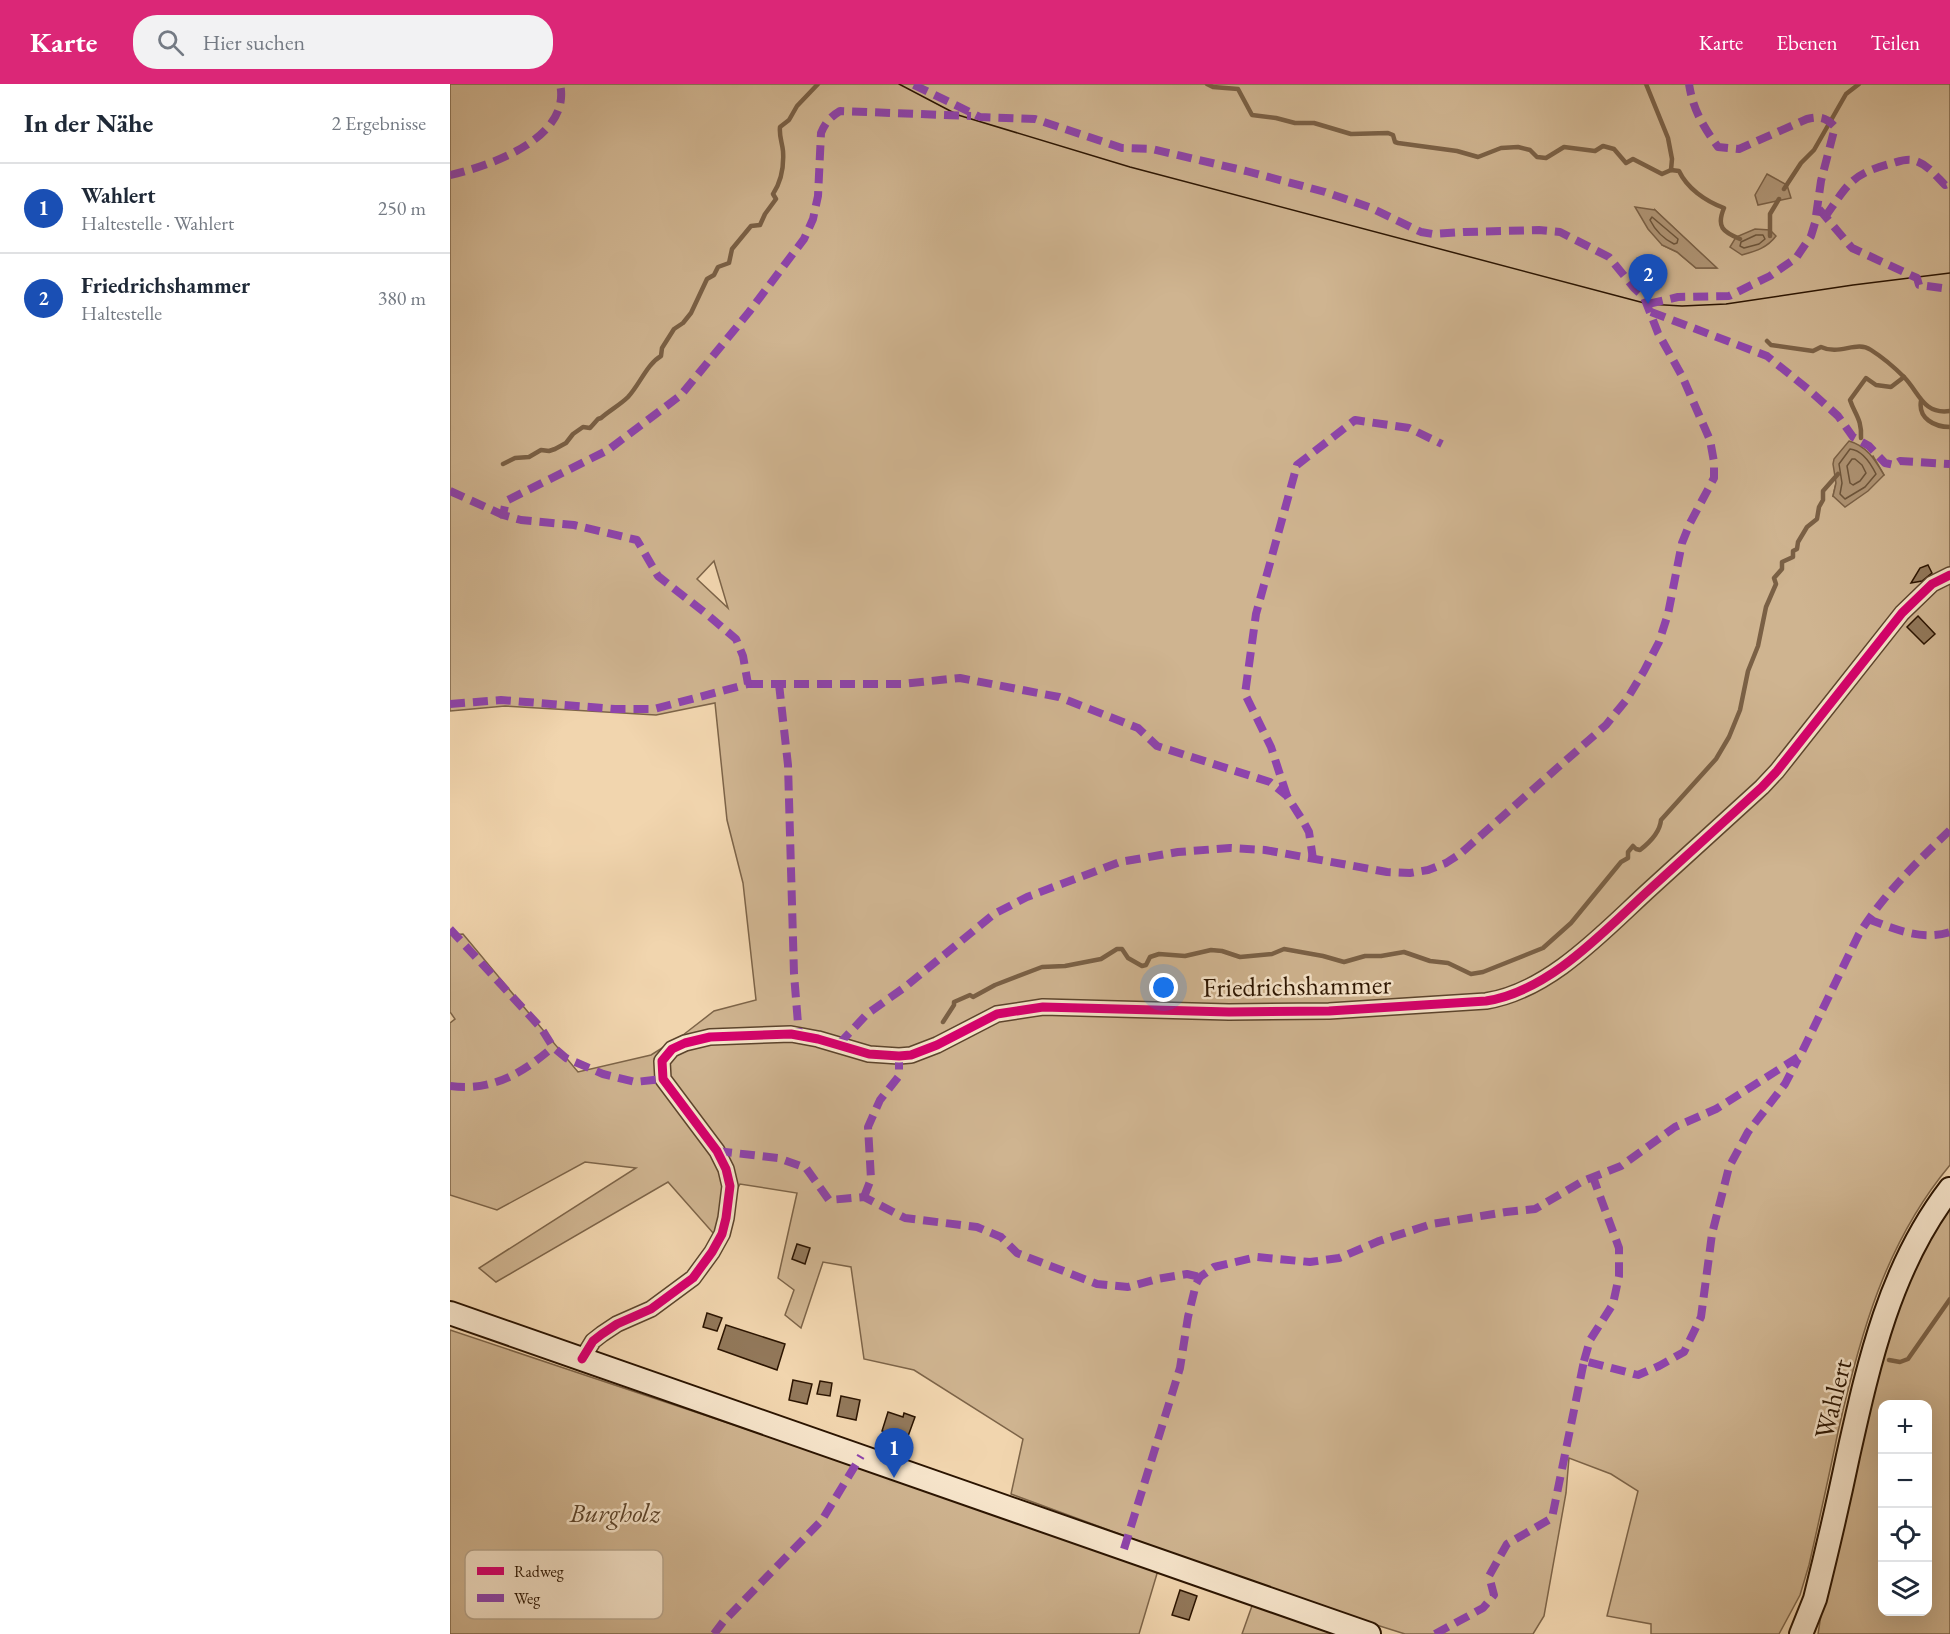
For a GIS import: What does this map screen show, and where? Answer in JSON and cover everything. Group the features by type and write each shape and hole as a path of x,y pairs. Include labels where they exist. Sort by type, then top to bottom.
{"main road":[{"name":"Wahlert","path":"1801,1634 1815,1599 1869,1370 1890,1298 1920,1232 1950,1189"},
{"path":"450,1314 1369,1634"}],"street":[{"name":"Friedrichshammer","path":"582,1359 593,1341 602,1334 617,1324 651,1309 693,1278 722,1234 730,1186 726,1169 717,1151 663,1079 662,1061 672,1049 685,1043 710,1037 791,1034 819,1039 869,1054 899,1056 911,1055 937,1046 982,1020 1011,1011 1043,1007 1229,1012 1329,1011 1498,999 1530,987 1577,955 1762,787 1778,771 1902,613 1932,584 1950,575"}],"green space":[{"path":"450,84 1950,84 1950,1165 1927,1195 1908,1226 1878,1291 1846,1396 1809,1565 1800,1595 1779,1634 1651,1634 1651,1624 1607,1616 1638,1491 1611,1474 1569,1458 1566,1493 1544,1616 1533,1634 1405,1634 1307,1603 1011,1494 1023,1439 914,1370 864,1359 851,1267 823,1262 801,1328 785,1315 794,1290 778,1278 797,1193 740,1184 714,1234 668,1182 496,1282 479,1268 636,1168 585,1162 497,1210 450,1195 450,1023 455,1019 450,1012 450,935 463,934 578,1072 651,1055 683,1035 714,1011 756,1000 743,883 727,820 715,703 656,715 505,706 450,711","holes":["1655,210 1716,268 1696,268 1677,252 1662,245","1873,456 1884,475 1833,496 1836,483","714,561 728,608 697,579"]},
{"path":"1950,1203 1950,1634 1818,1634 1877,1370 1914,1262"},
{"name":"Burgholz","path":"450,1330 1159,1567 1139,1634 450,1634"},
{"path":"1253,1603 1339,1634 1242,1634"}],"water":[{"path":"1767,174 1787,185 1791,198 1758,205 1755,195"},
{"path":"1635,207 1655,210 1717,268 1696,268 1677,252 1662,245 1648,229"},
{"path":"1755,229 1770,230 1776,236 1765,246 1742,255 1730,247 1736,237"},
{"path":"1849,441 1866,450 1884,475 1868,491 1845,507 1833,496 1836,483 1833,464 1834,459"}],"building":[{"path":"1928,565 1932,573 1922,581 1911,583 1920,568"},
{"path":"1918,616 1935,634 1924,644 1907,627"},
{"path":"797,1244 810,1248 805,1264 792,1259"},
{"path":"707,1313 722,1318 717,1331 703,1327"},
{"path":"726,1325 785,1344 777,1370 718,1349"},
{"path":"793,1380 812,1384 807,1404 789,1400"},
{"path":"820,1381 832,1383 830,1396 817,1394"},
{"path":"841,1396 860,1400 856,1420 837,1416"},
{"path":"888,1412 903,1417 904,1413 915,1417 907,1439 882,1431"},
{"path":"1180,1590 1197,1596 1189,1620 1172,1615"}],"waterway":[{"path":"503,464 515,458 529,457 541,450 555,449 566,443 583,427 590,428 598,419 628,397 652,364 661,356 662,348 674,329 691,313 707,279 714,275 718,267 729,263 732,249 751,226 760,225 776,199 773,194 780,179 783,162 780,127 789,120 797,106 818,84"},
{"path":"1207,84 1213,87 1238,89 1252,115 1295,123 1314,123 1351,134 1388,133 1393,135 1395,142 1398,143 1457,151 1478,157 1501,148 1518,147 1530,150 1537,157 1546,158 1564,147 1595,151 1603,146 1614,149 1626,163 1633,159 1662,174 1671,170 1679,171 1697,193 1724,208 1721,220 1723,228 1740,239"},
{"path":"1646,84 1668,138 1672,159 1671,170"},
{"path":"1784,189 1801,163 1814,150 1846,94 1859,84"},
{"path":"1770,236 1770,214 1779,199"},
{"path":"1767,341 1771,345 1813,351 1821,347 1835,350 1865,347 1900,373 1928,406 1941,411 1950,411"},
{"path":"1861,438 1859,422 1850,400 1866,378 1876,385 1891,387 1904,377"},
{"path":"1921,401 1922,412 1928,420 1950,427"},
{"path":"943,1022 954,1002 970,995 973,997 995,985 1042,967 1065,966 1101,959 1117,949 1122,949 1128,958 1142,966 1146,965 1150,957 1159,954 1185,956 1211,950 1240,957 1272,954 1284,949 1344,962 1365,956 1404,952 1430,961 1448,963 1471,974 1483,972 1543,948 1571,923 1621,862 1628,858 1628,852 1633,846 1640,850 1650,841 1659,829 1661,820 1716,759 1729,737 1740,710 1766,607 1776,584 1774,578 1782,569 1782,562 1793,557 1793,551 1797,549 1798,542 1807,527 1817,519 1823,500 1823,491 1838,474"},
{"path":"1889,1360 1900,1362 1908,1359 1950,1299"}],"tram line":[{"path":"899,84 958,115 1130,167 1648,304 1682,306 1726,304 1950,273"}],"marked path":[{"path":"450,175 486,165 506,156 541,134 554,120 560,103 560,84"},
{"path":"839,1044 867,1014 905,987 994,914 1027,897 1120,862 1178,852 1230,848 1265,850 1387,872 1410,873 1428,870 1460,854 1606,725 1627,699 1659,642 1668,614 1682,543 1714,478 1710,440 1682,376 1658,333 1644,297 1609,257 1560,232 1539,230 1433,234 1421,232 1369,207 1325,192 1246,171 1152,149 1122,148 1035,119 980,117 912,84"},
{"path":"1648,304 1678,297 1729,296 1770,276 1796,258 1811,236 1815,223 1821,181 1835,127 1825,119 1811,118 1739,149 1718,147 1699,117 1689,84"},
{"path":"450,704 501,700 615,709 654,709 748,684 743,656 736,639 658,576 637,540 574,525 521,520 503,515 506,501 608,450 681,395 749,312 804,239 813,219 818,196 821,133 833,116 840,111 971,116"},
{"path":"1825,217 1852,181 1868,171 1898,161 1916,161 1928,168 1945,185 1950,183"},
{"path":"1819,209 1852,248 1917,278 1919,285 1950,289"},
{"path":"1651,312 1767,356 1838,416 1853,437 1869,446 1885,463 1894,465 1900,461 1950,464"},
{"path":"1287,796 1271,747 1245,694 1256,614 1297,465 1355,420 1409,428 1442,444"},
{"path":"450,491 503,515"},
{"path":"748,684 901,684 960,678 1059,697 1138,728 1157,746 1270,782 1287,796 1303,821 1309,832 1313,859"},
{"path":"779,684 788,765 794,974 799,1036"},
{"path":"1124,1549 1180,1368 1188,1317 1196,1284 1200,1277 1214,1267 1257,1257 1310,1262 1339,1258 1379,1241 1432,1224 1535,1209 1583,1181 1621,1166 1675,1127 1716,1109 1800,1056 1868,920 1901,879 1950,830"},
{"path":"1868,919 1898,930 1918,934 1950,932"},
{"path":"450,929 541,1028 553,1047 566,1058 603,1074 635,1082 663,1079"},
{"path":"450,1086 465,1087 493,1083 530,1065 553,1047"},
{"path":"864,1197 871,1179 868,1127 880,1100 899,1076 899,1056"},
{"path":"1435,1634 1483,1608 1494,1595 1489,1576 1507,1544 1552,1518 1584,1361 1638,1375 1684,1352 1701,1317 1712,1234 1729,1167 1748,1132 1785,1084 1798,1059"},
{"path":"717,1151 778,1158 806,1168 829,1200 864,1197 905,1218 977,1227 1001,1237 1017,1253 1097,1284 1128,1287 1187,1274 1200,1277"},
{"path":"1584,1361 1590,1340 1613,1304 1619,1276 1619,1248 1593,1177"},
{"path":"714,1634 822,1520 861,1456"}],"cycle path":[{"path":"582,1359 593,1341 602,1334 617,1324 651,1309 693,1278 722,1234 730,1186 726,1169 717,1151 663,1079 662,1061 672,1049 685,1043 710,1037 791,1034 818,1039 869,1054 899,1056 911,1055 937,1045 997,1014 1043,1007 1229,1012 1329,1011 1486,1001 1510,995 1532,985 1575,957 1762,787 1902,613 1932,584 1950,575"}],"place":[{"name":"Friedrichshammer","path":"1648,304"},
{"name":"Wahlert","path":"894,1478"}]}
